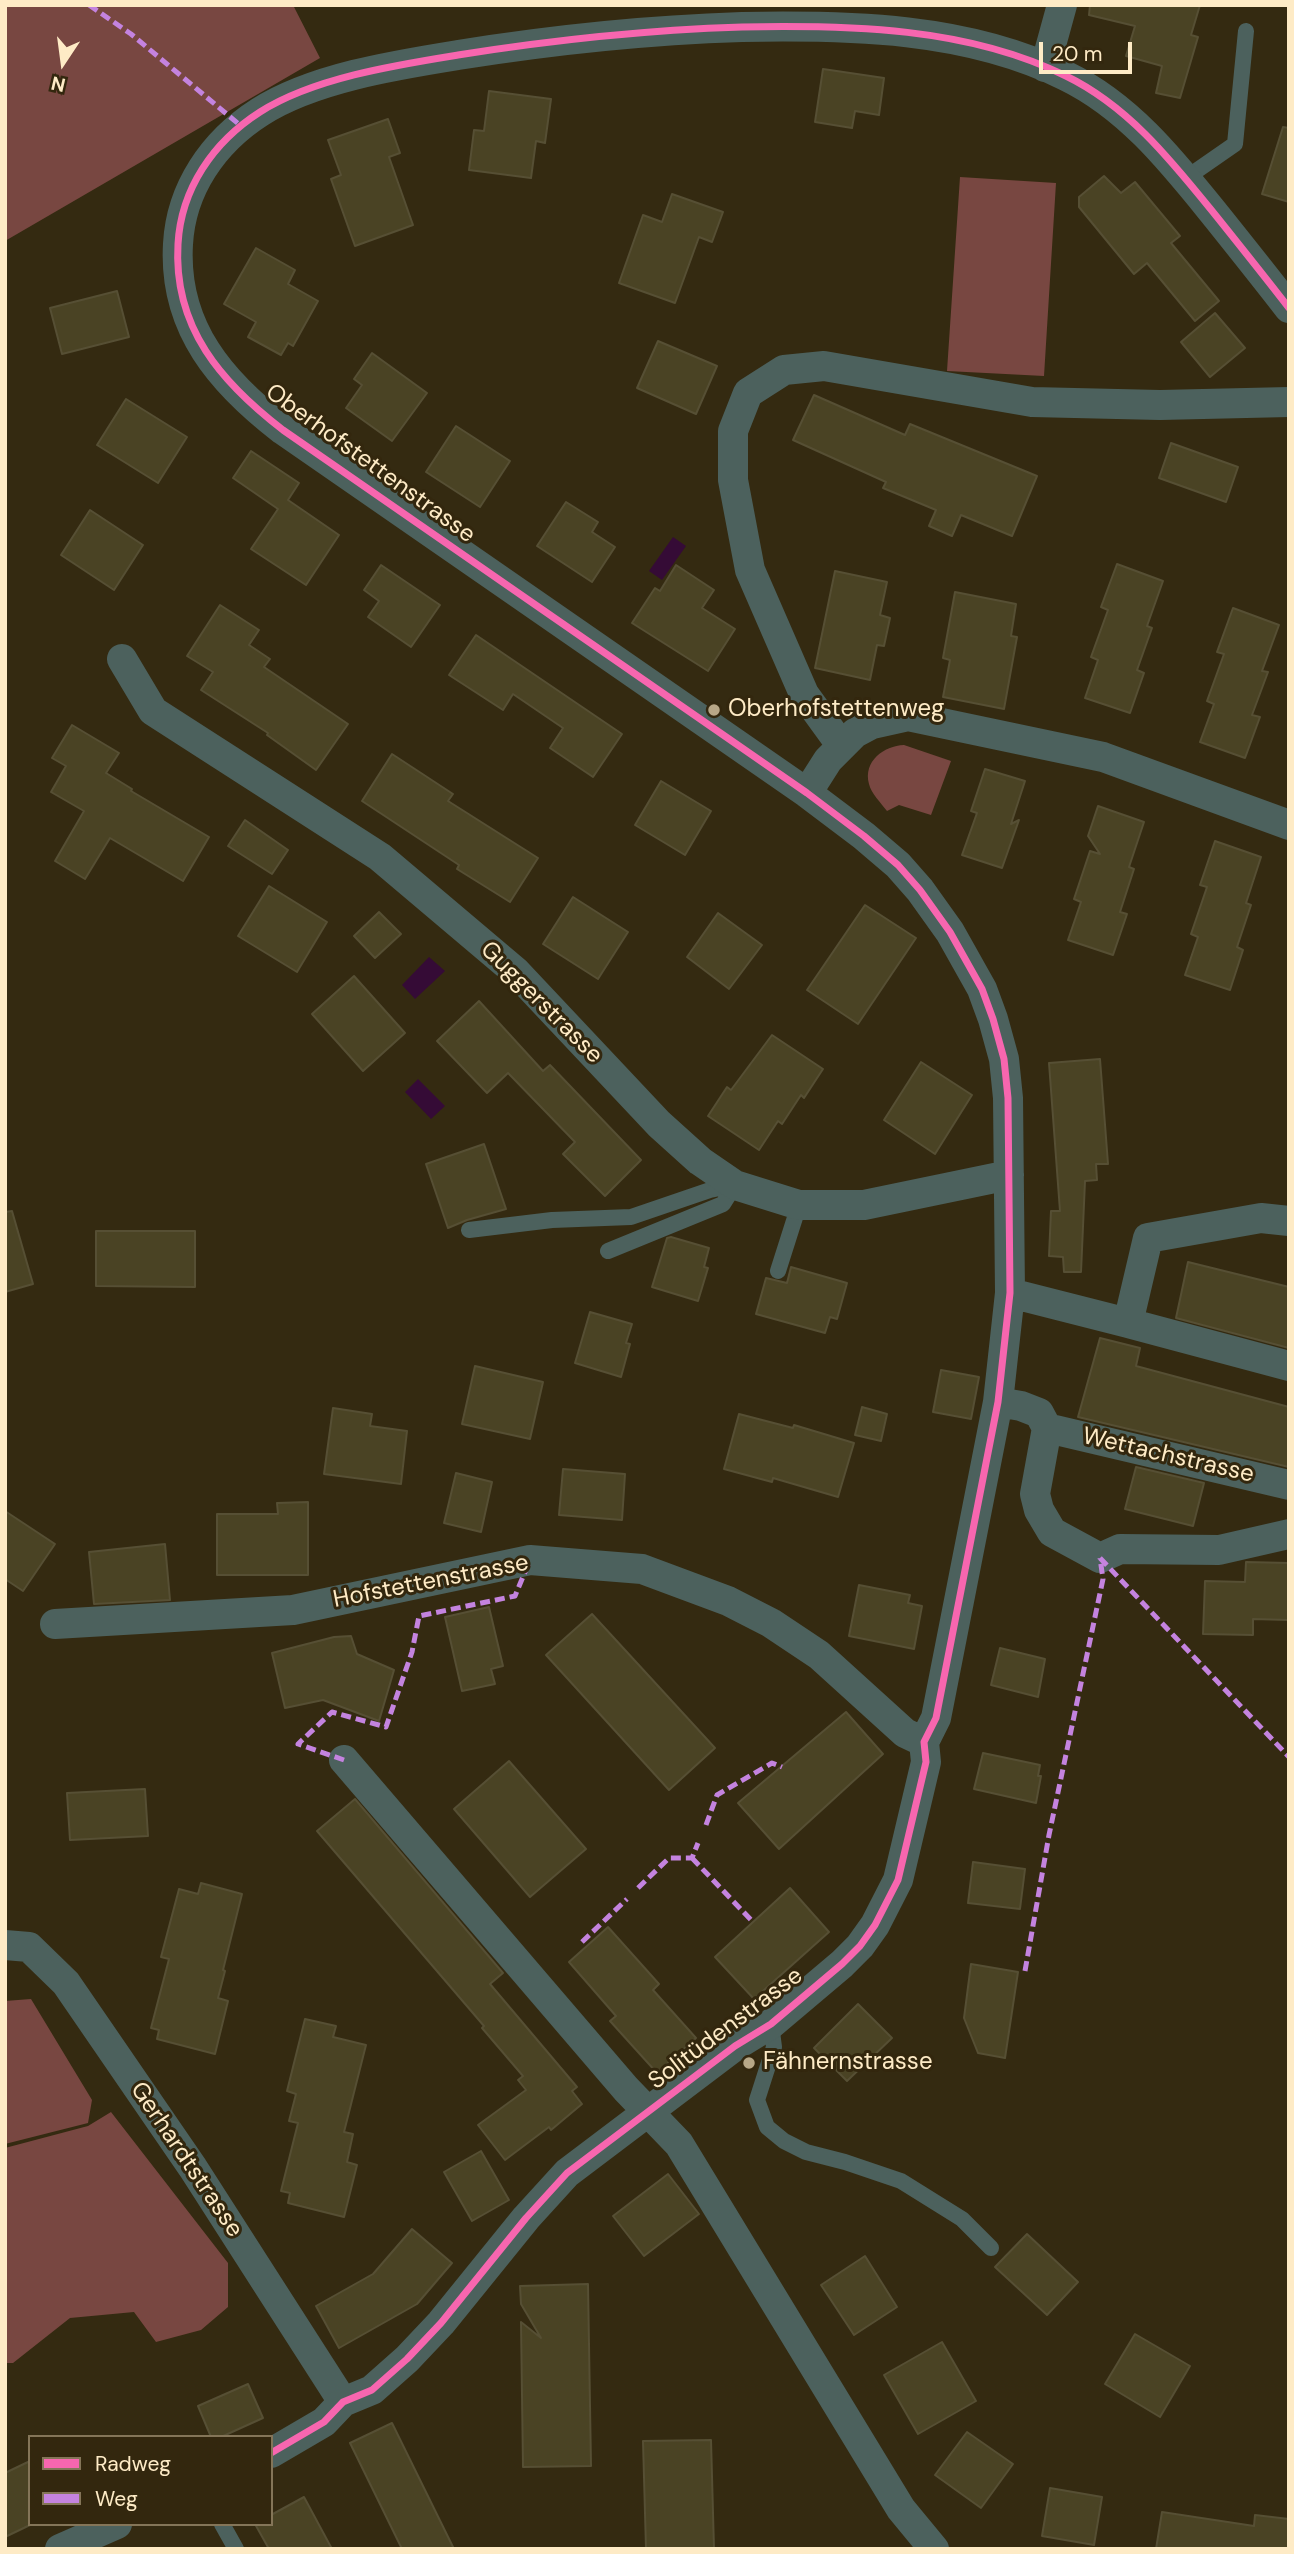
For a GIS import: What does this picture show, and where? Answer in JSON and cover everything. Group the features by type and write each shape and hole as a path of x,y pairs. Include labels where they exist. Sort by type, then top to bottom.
{"street":[{"path":"1045,67 1062,5"},
{"name":"Oberhofstettenstrasse","path":"979,1499 998,1402 1010,1293 1008,1098 1004,1059 993,1019 967,960 920,890 898,865 864,836 807,793 284,430 237,390 220,373 208,355 186,311 177,257 185,205 194,181 223,141 260,112 308,89 405,64 520,45 684,29 802,26 852,28 963,41 1045,67 1082,84 1122,113 1161,149 1289,307"},
{"path":"841,745 804,694 750,570 733,480 733,431 748,393 784,370 824,366 1032,402 1160,405 1289,402"},
{"name":"Guggerstrasse","path":"122,659 153,711 380,857 516,972 659,1124 700,1161 735,1185 799,1205 864,1205 1009,1175"},
{"path":"807,793 841,745 855,733 872,724 908,716 1103,757 1289,825"},
{"path":"1128,1323 1148,1238 1261,1218 1289,1221"},
{"path":"1010,1293 1289,1366"},
{"path":"998,1402 1039,1413 1046,1428 1035,1494 1039,1510 1052,1532 1100,1558 1119,1549 1219,1550 1289,1534"},
{"name":"Wettachstrasse","path":"1046,1428 1289,1485"},
{"name":"Solitüdenstrasse","path":"273,2452 324,2422 343,2402 372,2390 407,2359 441,2323 526,2218 567,2173 735,2046 771,2024 842,1964 875,1925 888,1903 905,1855 926,1762 924,1742 936,1718 979,1499"},
{"name":"Hofstettenstrasse","path":"55,1625 293,1610 530,1560 642,1569 728,1601 771,1623 819,1656 905,1733 924,1742"},
{"path":"344,1760 626,2089 679,2144 901,2509 934,2549"},
{"name":"Gerhardtstrasse","path":"5,1945 29,1947 66,1983 193,2168 343,2402"},
{"path":"60,2549 112,2526"}],"lane":[{"path":"1186,178 1235,144 1246,32"},
{"path":"469,1230 552,1220 631,1217 710,1190 735,1185"},
{"path":"608,1251 723,1204 735,1185"},
{"path":"779,1271 799,1205"},
{"path":"771,2024 774,2047 757,2100 766,2127 784,2141 806,2152 901,2181 962,2219 991,2248"},
{"path":"223,2526 236,2549"}],"shaded area":[{"path":"5,5 293,5 320,58 5,241"},
{"path":"960,177 1056,183 1044,376 947,371"},
{"path":"673,537 686,546 662,580 649,571"},
{"path":"904,745 951,761 931,815 899,805 887,811 870,787 868,776 872,762 889,748"},
{"path":"429,957 445,971 415,999 402,985"},
{"path":"418,1079 445,1106 431,1119 405,1092"},
{"path":"31,1999 92,2100 88,2123 5,2144 5,2001"},
{"path":"111,2112 228,2263 228,2307 201,2330 156,2342 134,2312 70,2318 13,2363 5,2363 5,2148 88,2126"}],"building":[{"path":"1090,5 1200,5 1191,35 1198,37 1180,98 1156,93 1162,66 1126,56 1135,26 1089,15"},
{"path":"823,69 884,78 879,115 855,111 852,128 815,122"},
{"path":"489,91 551,99 545,143 536,141 531,178 469,170 474,130 484,131"},
{"path":"388,119 400,153 389,157 413,225 355,246 331,179 341,175 328,140"},
{"path":"1283,127 1289,128 1289,202 1262,194"},
{"path":"1104,176 1121,193 1135,182 1180,236 1171,243 1219,301 1195,321 1147,263 1134,274 1079,207 1079,197"},
{"path":"672,194 723,212 712,242 699,237 675,303 619,283 643,215 662,222"},
{"path":"256,248 295,270 288,284 318,301 293,346 288,343 281,355 248,337 256,322 224,304"},
{"path":"117,291 129,337 62,354 50,308"},
{"path":"1215,313 1245,348 1210,377 1181,342"},
{"path":"658,341 717,366 696,414 637,388"},
{"path":"372,353 427,393 392,441 346,408 362,385 354,379"},
{"path":"814,395 905,435 910,424 1037,476 1012,536 961,515 952,536 929,526 936,510 883,488 886,482 793,440"},
{"path":"126,399 187,437 158,483 97,445"},
{"path":"456,426 510,461 480,507 426,472"},
{"path":"1171,443 1238,467 1226,502 1159,478"},
{"path":"251,451 299,483 288,500 339,535 306,585 251,549 278,509 233,478"},
{"path":"566,502 598,522 592,532 615,547 592,582 537,546"},
{"path":"90,510 143,545 114,590 61,555"},
{"path":"1117,564 1163,581 1147,626 1152,628 1137,670 1144,673 1130,713 1085,698 1098,660 1091,657 1108,610 1101,607"},
{"path":"381,565 440,605 411,647 368,617 379,601 364,590"},
{"path":"676,565 714,590 702,608 735,629 708,671 632,623 655,588 660,591"},
{"path":"835,571 887,582 880,615 890,618 884,646 877,645 870,680 815,668"},
{"path":"955,592 1016,604 1011,636 1017,637 1004,709 943,697 950,660 943,658"},
{"path":"220,605 259,630 249,645 270,659 264,667 348,724 316,770 267,735 268,733 201,690 213,672 187,656"},
{"path":"1233,608 1279,625 1262,671 1268,672 1252,715 1260,717 1245,758 1200,742 1214,704 1207,701 1224,654 1217,652"},
{"path":"476,635 622,734 593,777 550,748 563,728 513,694 503,710 449,675"},
{"path":"72,725 119,753 106,773 209,837 183,881 110,838 85,879 55,861 84,811 51,792 66,766 52,758"},
{"path":"392,754 453,794 448,801 538,858 510,902 457,869 459,865 362,801"},
{"path":"985,769 1025,781 1011,824 1019,820 1002,868 962,855 977,813 971,811"},
{"path":"661,781 711,811 685,855 635,825"},
{"path":"1098,806 1144,822 1129,867 1134,869 1120,912 1127,914 1113,955 1068,940 1081,902 1074,899 1090,851 1100,854 1088,836"},
{"path":"245,820 288,850 272,874 228,846"},
{"path":"1215,841 1261,857 1246,903 1251,905 1237,947 1243,950 1230,990 1185,975 1198,937 1191,934 1207,887 1200,885"},
{"path":"269,886 327,922 297,972 238,936"},
{"path":"573,897 628,932 598,979 543,944"},
{"path":"865,905 916,938 858,1024 807,990"},
{"path":"379,912 401,934 375,958 354,936"},
{"path":"718,913 762,945 729,989 687,957"},
{"path":"354,976 405,1033 363,1071 312,1014"},
{"path":"479,1001 543,1071 550,1065 641,1160 605,1196 563,1154 575,1142 508,1073 487,1093 437,1041"},
{"path":"772,1035 823,1069 782,1124 778,1121 759,1150 708,1116 727,1087 731,1090"},
{"path":"1100,1059 1108,1164 1096,1164 1097,1180 1085,1181 1081,1272 1064,1272 1063,1257 1049,1256 1051,1211 1060,1211 1049,1063"},
{"path":"921,1062 972,1095 935,1154 884,1120"},
{"path":"484,1144 506,1209 448,1228 426,1164"},
{"path":"12,1211 33,1284 5,1292 5,1212"},
{"path":"96,1231 195,1231 195,1287 96,1286"},
{"path":"667,1238 709,1248 704,1267 708,1268 698,1301 652,1287"},
{"path":"1188,1262 1289,1287 1289,1348 1176,1318"},
{"path":"791,1267 847,1283 837,1319 830,1317 825,1333 756,1314 766,1278 787,1283"},
{"path":"590,1312 632,1324 626,1343 630,1344 621,1377 575,1363"},
{"path":"1100,1338 1140,1348 1136,1366 1289,1407 1289,1467 1078,1417"},
{"path":"475,1366 543,1382 530,1439 462,1424"},
{"path":"941,1370 979,1377 971,1419 933,1412"},
{"path":"862,1407 887,1414 881,1441 855,1435"},
{"path":"333,1408 372,1414 370,1426 407,1431 401,1484 324,1474"},
{"path":"739,1414 793,1428 794,1425 854,1443 838,1497 773,1478 772,1482 724,1469"},
{"path":"1136,1467 1204,1483 1193,1526 1125,1509"},
{"path":"563,1469 625,1474 622,1520 559,1515"},
{"path":"456,1473 492,1482 481,1532 444,1523"},
{"path":"308,1502 308,1575 217,1575 217,1514 278,1514 277,1503"},
{"path":"5,1511 55,1544 23,1591 5,1579"},
{"path":"165,1544 170,1600 94,1604 89,1552"},
{"path":"1246,1562 1289,1563 1289,1620 1253,1619 1253,1635 1203,1634 1205,1581 1245,1582"},
{"path":"859,1585 910,1595 908,1603 922,1606 914,1649 849,1636"},
{"path":"489,1607 503,1666 491,1669 495,1684 462,1691 445,1617"},
{"path":"592,1614 715,1748 669,1790 546,1655"},
{"path":"351,1636 357,1654 394,1670 379,1721 323,1700 285,1708 272,1653 334,1637"},
{"path":"1000,1648 1045,1659 1038,1697 991,1685"},
{"path":"846,1712 883,1754 779,1849 738,1803"},
{"path":"983,1753 1040,1765 1038,1776 1041,1776 1036,1803 974,1789"},
{"path":"509,1761 586,1849 530,1897 454,1809"},
{"path":"145,1789 148,1836 70,1840 67,1793"},
{"path":"355,1799 503,1973 490,1984 577,2087 572,2091 582,2104 551,2130 549,2127 505,2160 478,2125 526,2090 518,2080 523,2076 482,2028 484,2026 317,1831"},
{"path":"973,1862 1025,1869 1020,1909 968,1903"},
{"path":"201,1883 242,1894 218,1998 228,2001 215,2054 157,2039 159,2030 151,2028 169,1959 161,1957 179,1889 198,1894"},
{"path":"790,1888 829,1932 754,1999 715,1957"},
{"path":"608,1927 659,1984 653,1990 696,2038 657,2073 610,2021 616,2016 569,1962"},
{"path":"971,1964 1018,1972 1005,2058 978,2053 964,2018"},
{"path":"858,2004 892,2038 847,2081 814,2048"},
{"path":"305,2019 336,2026 333,2037 366,2045 344,2132 353,2134 347,2162 357,2165 344,2217 288,2203 290,2193 281,2191 298,2123 289,2121 296,2094 287,2091"},
{"path":"481,2151 509,2200 472,2221 444,2172"},
{"path":"668,2174 699,2214 644,2256 613,2216"},
{"path":"412,2229 452,2263 417,2304 339,2348 316,2306 373,2274"},
{"path":"1027,2234 1078,2282 1047,2315 995,2267"},
{"path":"865,2256 897,2307 854,2335 821,2285"},
{"path":"588,2284 591,2466 523,2467 521,2322 541,2338 521,2304 520,2286"},
{"path":"1135,2334 1190,2366 1160,2417 1105,2384"},
{"path":"942,2342 976,2401 918,2434 884,2375"},
{"path":"248,2384 263,2418 225,2435 210,2435 198,2406"},
{"path":"392,2423 454,2549 402,2549 350,2443"},
{"path":"967,2432 1013,2464 981,2508 935,2475"},
{"path":"711,2440 714,2549 646,2549 643,2441"},
{"path":"28,2462 28,2526 5,2537 5,2473"},
{"path":"1050,2488 1102,2497 1094,2545 1042,2536"},
{"path":"304,2497 332,2549 269,2549 256,2526 273,2526 273,2514"},
{"path":"1162,2512 1254,2526 1255,2515 1289,2519 1289,2549 1156,2549"}],"marked path":[{"path":"89,5 131,34 241,126"},
{"path":"1100,1558 1289,1757"},
{"path":"1025,1971 1049,1835 1103,1579 1100,1558"},
{"path":"344,1760 298,1744 332,1712 386,1727 412,1652 419,1616 515,1596 530,1560"},
{"path":"706,1825 717,1795 772,1763 782,1767"},
{"path":"638,1888 669,1858 692,1858 698,1843"},
{"path":"692,1858 753,1922"},
{"path":"582,1942 627,1899"}],"cycle path":[{"path":"273,2452 324,2422 343,2402 372,2390 407,2359 441,2323 526,2218 567,2173 735,2046 771,2024 842,1964 860,1946 875,1925 898,1880 926,1762 924,1742 936,1718 998,1402 1010,1293 1008,1098 1004,1059 982,989 950,932 898,865 807,793 283,430 240,393 222,373 193,327 184,302 179,274 180,224 193,186 214,152 260,112 305,90 382,68 529,45 671,31 742,27 824,27 907,32 989,47 1028,60 1066,76 1111,104 1131,120 1167,157 1289,308"}],"place":[{"name":"Oberhofstettenweg","path":"714,710"},
{"name":"Fähnernstrasse","path":"749,2063"}]}
